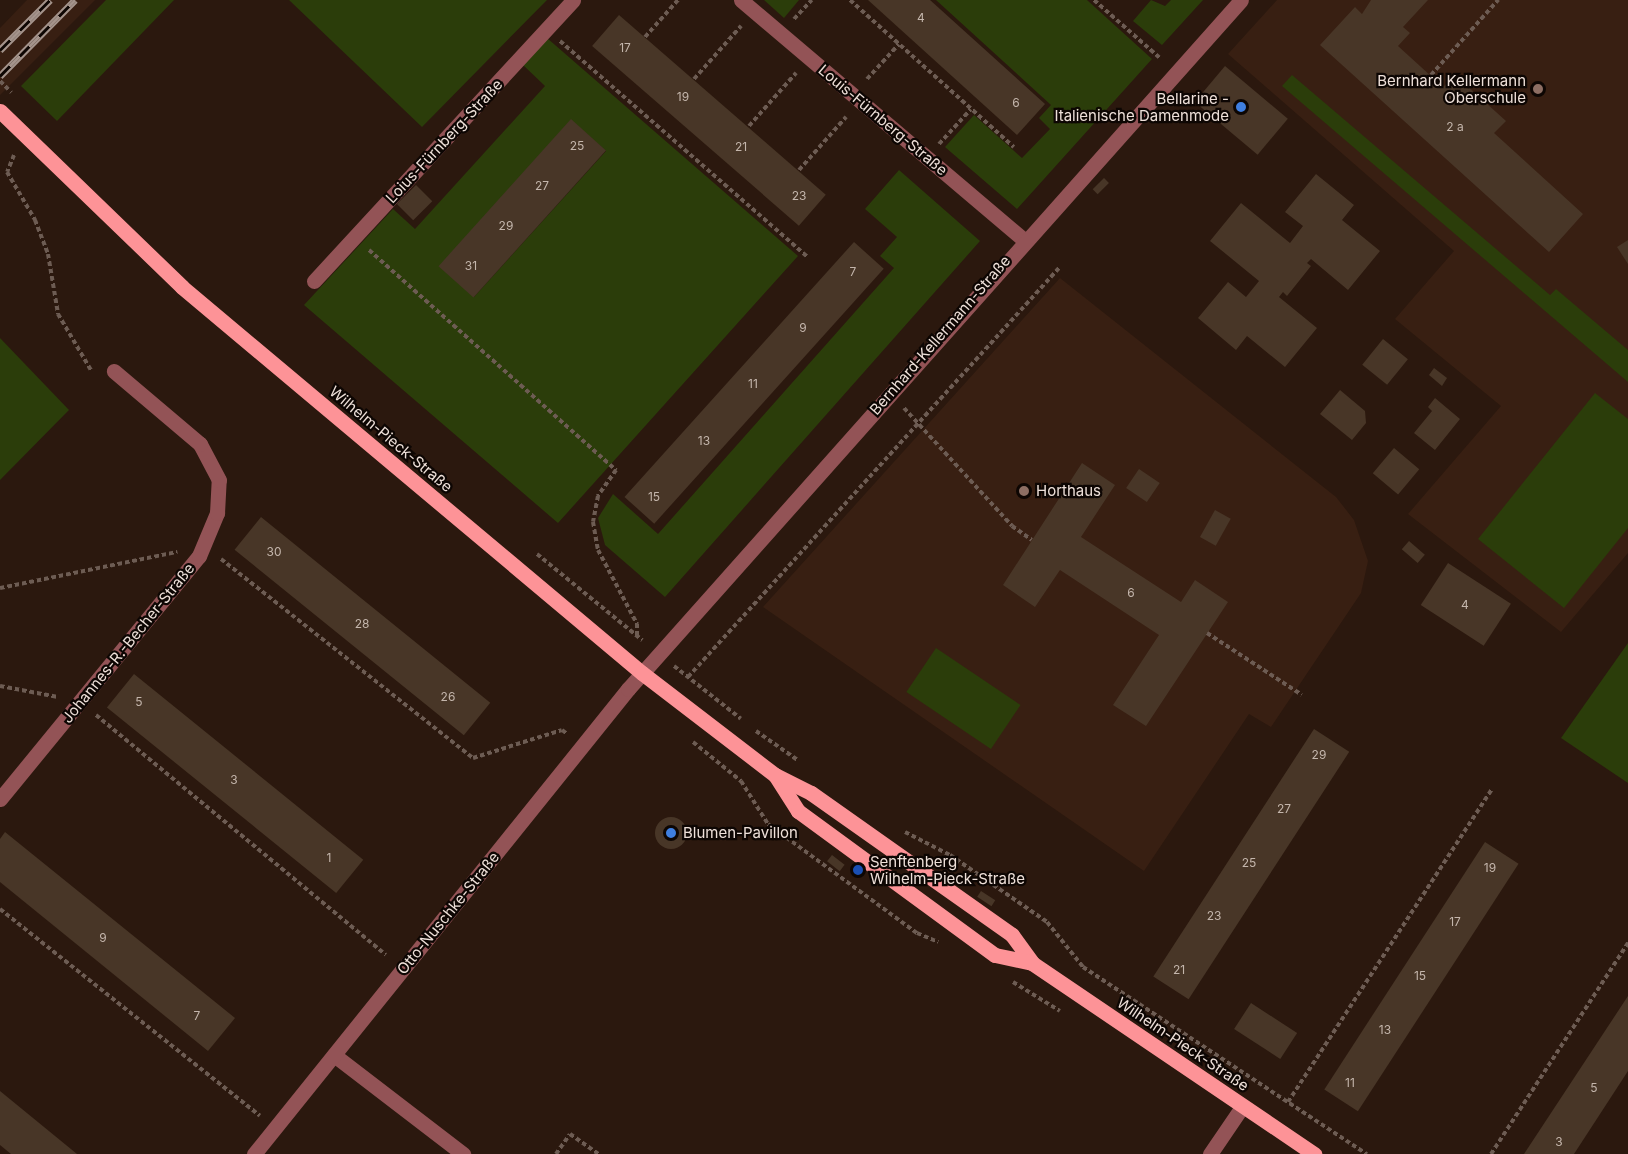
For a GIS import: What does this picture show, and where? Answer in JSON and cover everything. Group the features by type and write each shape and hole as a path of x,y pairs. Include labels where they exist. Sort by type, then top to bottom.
{"main road":[{"name":"Wilhelm-Pieck-Straße","path":"0,111 182,287 642,673 775,776 811,793 1012,935 1032,963 1314,1154"},
{"name":"Wilhelm-Pieck-Straße","path":"775,776 798,811 995,955 1032,963"}],"street":[{"name":"Loius-Fürnberg-Straße","path":"314,281 573,0"},
{"name":"Louis-Fürnberg-Straße","path":"741,0 1024,240"},
{"name":"Bernhard-Kellermann-Straße","path":"642,673 1024,240 1241,0"},
{"name":"Johannes-R.-Becher-Straße","path":"0,799 199,556 217,513 219,480 200,444 114,371"},
{"name":"Otto-Nuschke-Straße","path":"254,1154 642,673"},
{"path":"334,1055 463,1154"},
{"path":"1210,1154 1242,1107"}],"path":[{"path":"645,37 678,0"},
{"path":"850,0 1014,147"},
{"path":"1094,0 1176,73"},
{"path":"1431,75 1498,0"},
{"path":"694,79 754,11"},
{"path":"546,29 808,257"},
{"path":"799,170 899,44"},
{"path":"749,126 809,58"},
{"path":"927,157 971,109"},
{"path":"14,155 7,172 35,220 48,254 58,314 95,379"},
{"path":"355,238 616,470 598,496 593,522 598,550 637,624 637,636"},
{"path":"688,677 1059,268"},
{"path":"923,429 1012,526 1032,540"},
{"path":"0,588 171,550 199,556 215,554 473,758 562,730 583,745"},
{"path":"1207,633 1302,695"},
{"path":"0,686 80,702 403,969"},
{"path":"1288,1102 1492,789"},
{"path":"0,909 275,1128"},
{"path":"1491,1154 1628,944"},
{"path":"556,1154 570,1134 599,1154"}],"shaded area":[{"path":"27,0 95,0 0,95 0,28"},
{"path":"1277,0 1628,0 1628,553 1561,632 1408,514 1501,406 1395,319 1454,251 1228,54"},
{"path":"1060,278 1336,497 1354,520 1368,561 1361,593 1271,727 1249,714 1144,871 763,607"}],"green space":[{"path":"106,0 174,0 57,121 21,86"},
{"path":"289,0 547,0 422,127"},
{"path":"764,0 799,0 784,18"},
{"path":"936,0 1087,0 1152,59 1017,209 945,147 974,115 1022,158 1050,129 1039,118 1051,105"},
{"path":"1151,0 1165,6 1171,0 1203,0 1162,45 1133,21"},
{"path":"547,38 798,256 558,523 304,305 393,209 415,229 545,86 523,65","holes":["571,120 606,151 474,297 440,266"]},
{"path":"1292,75 1550,295 1556,289 1628,350 1628,382 1282,86"},
{"path":"899,170 980,241 665,597 605,545 598,518 613,494 658,534 894,268 880,256 897,237 865,209"},
{"path":"0,338 69,410 0,480"},
{"path":"1595,393 1628,419 1628,528 1564,608 1478,539"},
{"path":"1628,643 1628,783 1561,738"},
{"path":"936,648 1021,705 991,749 906,692"}],"building":[{"path":"868,0 930,0 1045,104 1017,135"},
{"path":"1371,0 1428,0 1403,27 1410,33 1398,46 1443,87 1455,75 1506,121 1494,133 1583,214 1549,252 1320,45 1355,7 1362,14"},
{"path":"619,15 826,195 799,226 592,46"},
{"path":"1225,66 1288,119 1258,155 1195,102"},
{"path":"571,119 606,150 473,298 439,266"},
{"path":"1316,174 1354,205 1342,220 1380,251 1348,290 1311,259 1307,263 1311,266 1287,296 1283,292 1279,297 1317,328 1285,367 1247,336 1236,350 1198,318 1228,282 1246,297 1259,281 1210,241 1241,203 1290,243 1303,226 1285,212"},
{"path":"1104,178 1109,183 1098,194 1093,189"},
{"path":"416,185 432,201 413,220 397,204"},
{"path":"1628,240 1628,264 1617,247"},
{"path":"854,242 884,269 654,524 624,497"},
{"path":"1383,339 1408,359 1387,385 1362,365"},
{"path":"1434,368 1447,378 1442,386 1429,375"},
{"path":"1340,390 1365,411 1366,423 1352,440 1320,414"},
{"path":"1435,398 1460,419 1435,450 1414,433 1432,411 1428,407"},
{"path":"1394,448 1419,469 1398,494 1373,473"},
{"path":"1082,463 1115,485 1081,537 1181,602 1195,580 1228,602 1146,726 1113,705 1159,635 1060,570 1035,607 1003,585"},
{"path":"1139,469 1160,483 1147,502 1126,488"},
{"path":"1215,510 1231,519 1216,546 1200,537"},
{"path":"261,517 490,703 464,735 235,550"},
{"path":"1409,541 1425,555 1418,563 1402,549"},
{"path":"1448,563 1511,604 1484,646 1421,605"},
{"path":"134,674 363,860 336,893 107,707"},
{"path":"1314,729 1349,752 1189,999 1153,976"},
{"name":"Blumen-Pavillon","path":"671,817 682,822 687,833 682,844 671,849 660,844 655,833 660,822"},
{"path":"5,832 235,1018 208,1051 0,882 0,839"},
{"path":"1485,842 1519,864 1358,1111 1324,1089"},
{"path":"832,855 845,865 840,871 827,861"},
{"path":"981,891 995,900 991,906 977,897"},
{"path":"1628,996 1628,1071 1574,1154 1524,1154"},
{"path":"1251,1003 1297,1033 1280,1059 1234,1029"},
{"path":"0,1091 77,1154 11,1154 0,1145"}],"railway":[{"path":"0,50 50,0"},
{"path":"0,76 75,0"}],"place":[{"name":"Bernhard Kellermann Oberschule","path":"1538,89"},
{"name":"Bellarine - Italienische Damenmode","path":"1241,107"},
{"name":"Horthaus","path":"1024,491"},
{"name":"Blumen-Pavillon","path":"671,833"},
{"name":"Senftenberg Wilhelm-Pieck-Straße","path":"858,870"}]}
